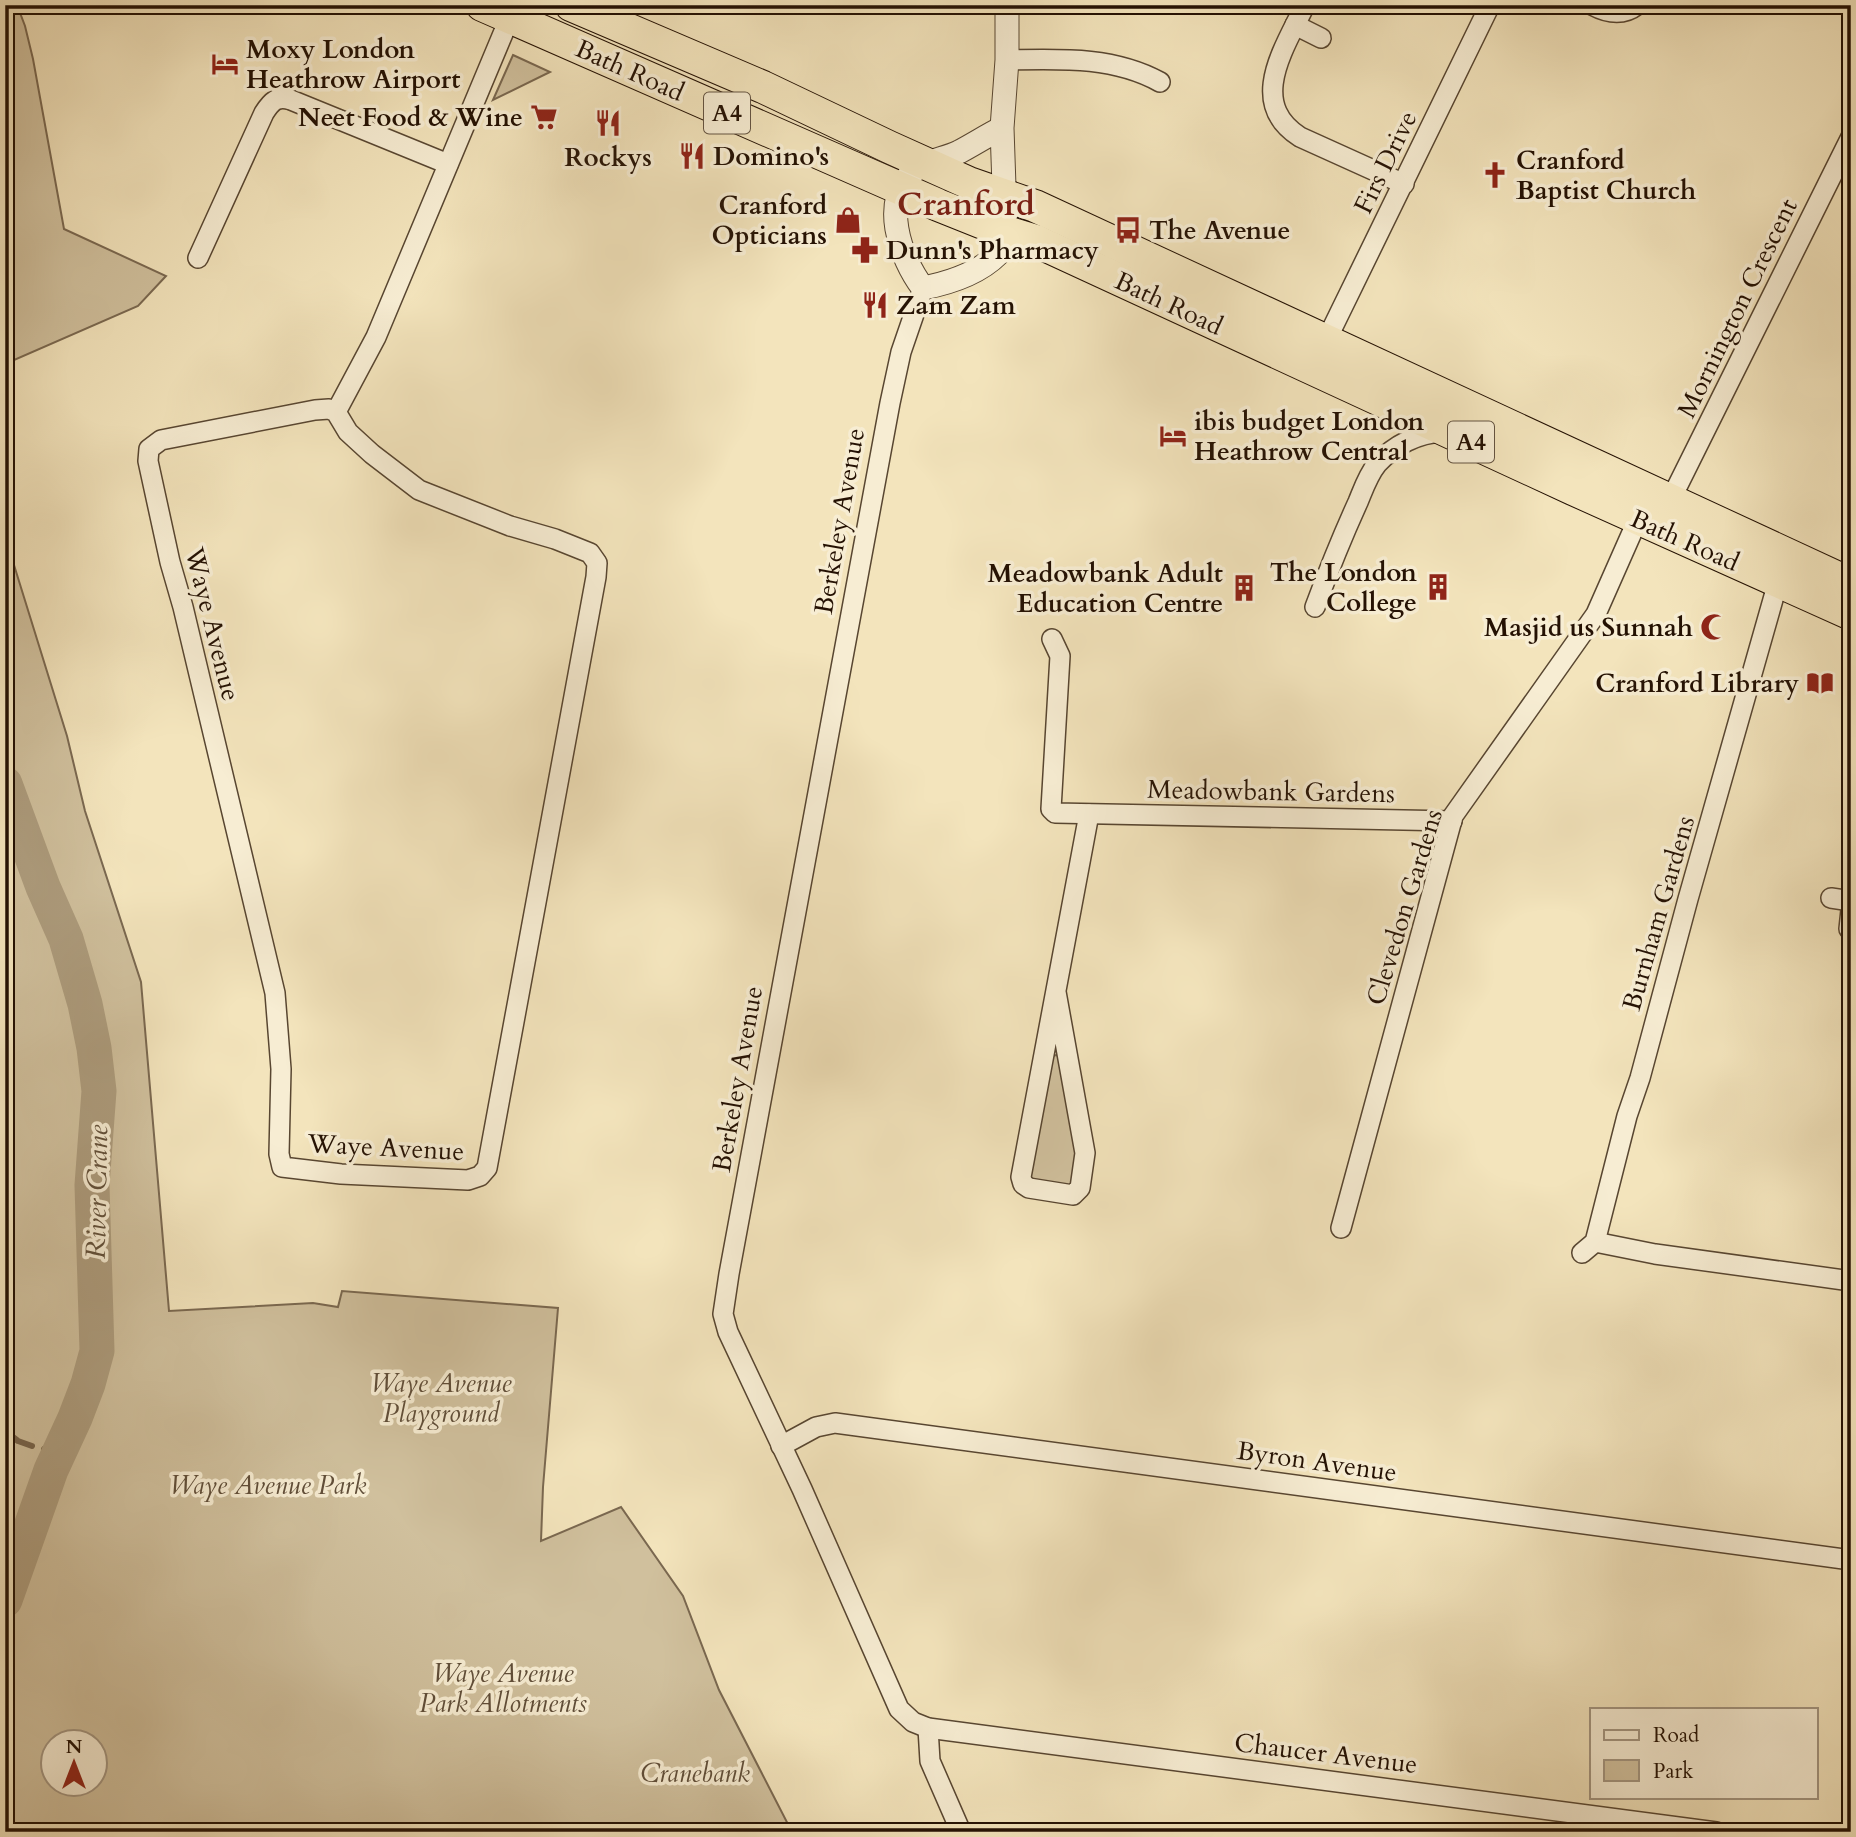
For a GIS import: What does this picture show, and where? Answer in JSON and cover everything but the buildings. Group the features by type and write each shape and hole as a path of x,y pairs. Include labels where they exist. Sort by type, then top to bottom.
{"highway":[{"name":"Bath Road","path":"571,5 763,87 969,183 1035,206 1851,584"},
{"name":"Bath Road","path":"503,9 900,189 1003,231 1036,241 1638,519 1851,614"}],"street":[{"path":"1002,128 960,151 925,163 906,179 900,189 895,218 898,234 911,272 923,288 944,284 983,267 998,254 1005,216 1002,128 1007,60 1007,5"},
{"name":"Firs Drive","path":"1326,341 1490,5"},
{"path":"1592,5 1618,13 1630,11 1637,5"},
{"path":"1304,7 1272,84 1274,103 1282,121 1300,137 1404,184"},
{"path":"336,412 376,337 448,164 503,9"},
{"path":"1296,25 1321,37"},
{"path":"1007,60 1106,63 1144,73 1160,82"},
{"path":"198,258 264,113 270,103 277,99 284,97 448,164"},
{"name":"Mornington Crescent","path":"1670,501 1851,137"},
{"name":"Berkeley Avenue","path":"923,288 901,352 890,403 723,1314 728,1332 899,1709 913,1722 928,1728"},
{"name":"Waye Avenue","path":"329,409 336,412 348,432 419,490 510,526 590,553 597,564 487,1168 480,1176 468,1180 341,1174 282,1167 278,1154 281,1069 275,993 148,461 149,449 161,440 315,410 329,409"},
{"path":"1390,453 1404,426 1407,413"},
{"path":"1315,607 1343,536 1377,465 1405,442 1430,432 1447,431"},
{"name":"Clevedon Gardens","path":"1340,1228 1453,816 1596,614 1638,519"},
{"name":"Burnham Gardens","path":"1778,582 1640,1078 1589,1248 1655,1254 1851,1281"},
{"name":"Meadowbank Gardens","path":"1052,639 1060,656 1051,809 1055,813 1452,821"},
{"path":"1056,992 1085,1153 1080,1188 1073,1195 1029,1188 1023,1184 1021,1177 1089,814"},
{"name":"Byron Avenue","path":"781,1446 816,1427 835,1423 1851,1560"},
{"path":"928,1728 930,1761 961,1832"},
{"name":"Chaucer Avenue","path":"928,1728 1716,1832"}],"green space":[{"path":"5,5 17,5 25,26 64,229 166,276 138,306 5,364"},
{"path":"513,55 550,72 493,100"},
{"path":"5,536 67,736 85,811 141,982 169,1311 313,1303 338,1307 342,1291 558,1308 541,1541 621,1507 683,1596 719,1690 792,1832 5,1832"},
{"path":"1053,1056 1059,1056 1077,1153 1071,1186 1035,1183 1029,1176"}],"waterway":[{"name":"River Crane","path":"5,784 43,887 66,939 85,1004 99,1091 92,1185 97,1351 88,1384 51,1470 5,1600"},
{"path":"5,1431 18,1441 32,1446"},
{"path":"44,1449 58,1454"},
{"path":"5,1570 13,1581"}],"place":[{"name":"Moxy London Heathrow Airport","path":"225,64"},
{"name":"Neet Food & Wine","path":"544,117"},
{"name":"Rockys","path":"608,123"},
{"name":"Domino's","path":"692,156"},
{"name":"Cranford Baptist Church","path":"1495,175"},
{"name":"Cranford Opticians","path":"848,220"},
{"name":"The Avenue","path":"1128,230"},
{"name":"Dunn's Pharmacy","path":"865,250"},
{"name":"Zam Zam","path":"875,305"},
{"name":"ibis budget London Heathrow Central","path":"1173,436"},
{"name":"The London College","path":"1438,587"},
{"name":"Meadowbank Adult Education Centre","path":"1244,588"},
{"name":"Masjid us Sunnah","path":"1714,627"},
{"name":"Cranford Library","path":"1820,683"}],"district":[{"name":"Cranford","path":"966,203"}],"park label":[{"name":"Waye Avenue Playground","path":"441,1398"},
{"name":"Waye Avenue Park","path":"268,1485"},
{"name":"Waye Avenue Park Allotments","path":"503,1688"},
{"name":"Cranebank","path":"695,1773"}]}
